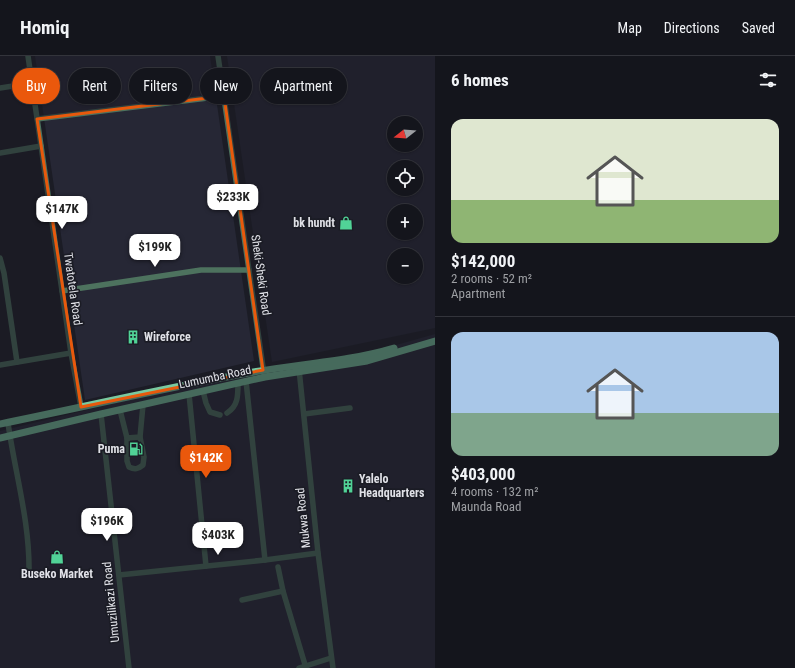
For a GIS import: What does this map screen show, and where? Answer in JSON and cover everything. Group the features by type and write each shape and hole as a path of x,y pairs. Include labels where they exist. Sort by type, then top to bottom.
{"main road":[{"name":"Lumumba Road","path":"0,424 169,388 264,374 366,355 435,336"},
{"name":"Lumumba Road","path":"299,368 367,361 435,341"},
{"name":"Lumumba Road","path":"0,438 238,383 264,374"}],"street":[{"name":"Twatotela Road","path":"28,56 30,68"},
{"name":"Sheki-Sheki Road","path":"218,56 220,68"},
{"path":"0,88 12,86"},
{"path":"37,119 200,99"},
{"name":"Twatotela Road","path":"35,104 71,353 81,407"},
{"name":"Sheki-Sheki Road","path":"225,104 264,374"},
{"path":"0,153 41,146"},
{"path":"0,258 4,273 17,362"},
{"path":"62,291 201,270 249,270"},
{"path":"0,365 71,353"},
{"name":"Mukwa Road","path":"299,368 318,553 333,668"},
{"path":"246,381 265,560"},
{"path":"227,413 233,409 238,398 238,383"},
{"path":"203,391 210,412 220,415"},
{"path":"189,394 206,566"},
{"path":"120,410 127,438 127,462 129,467 138,469 143,465 144,457 140,437 142,405"},
{"path":"304,414 350,408"},
{"name":"Umuzilikazi Road","path":"101,414 129,668"},
{"path":"8,423 13,457 26,520 29,573"},
{"path":"127,438 140,437"},
{"path":"119,575 318,553"},
{"path":"278,567 303,667 331,658"},
{"path":"242,600 283,591"}],"highlighted area":[{"path":"224,96 263,370 81,407 37,119"}],"shaded area":[{"path":"35,56 210,56 212,68 200,68 200,104 217,104 254,361 85,400 42,104 60,104 60,68 37,68"},
{"path":"227,56 435,56 435,328 272,362 234,104 252,104 252,68 229,68"},
{"path":"435,334 435,668 0,668 0,431 215,379 361,355"}],"place":[{"name":"bk hundt","path":"346,223"},
{"name":"Wireforce","path":"133,337"},
{"name":"Puma","path":"136,449"},
{"name":"Yalelo Headquarters","path":"348,486"},
{"name":"Buseko Market","path":"57,557"}]}
